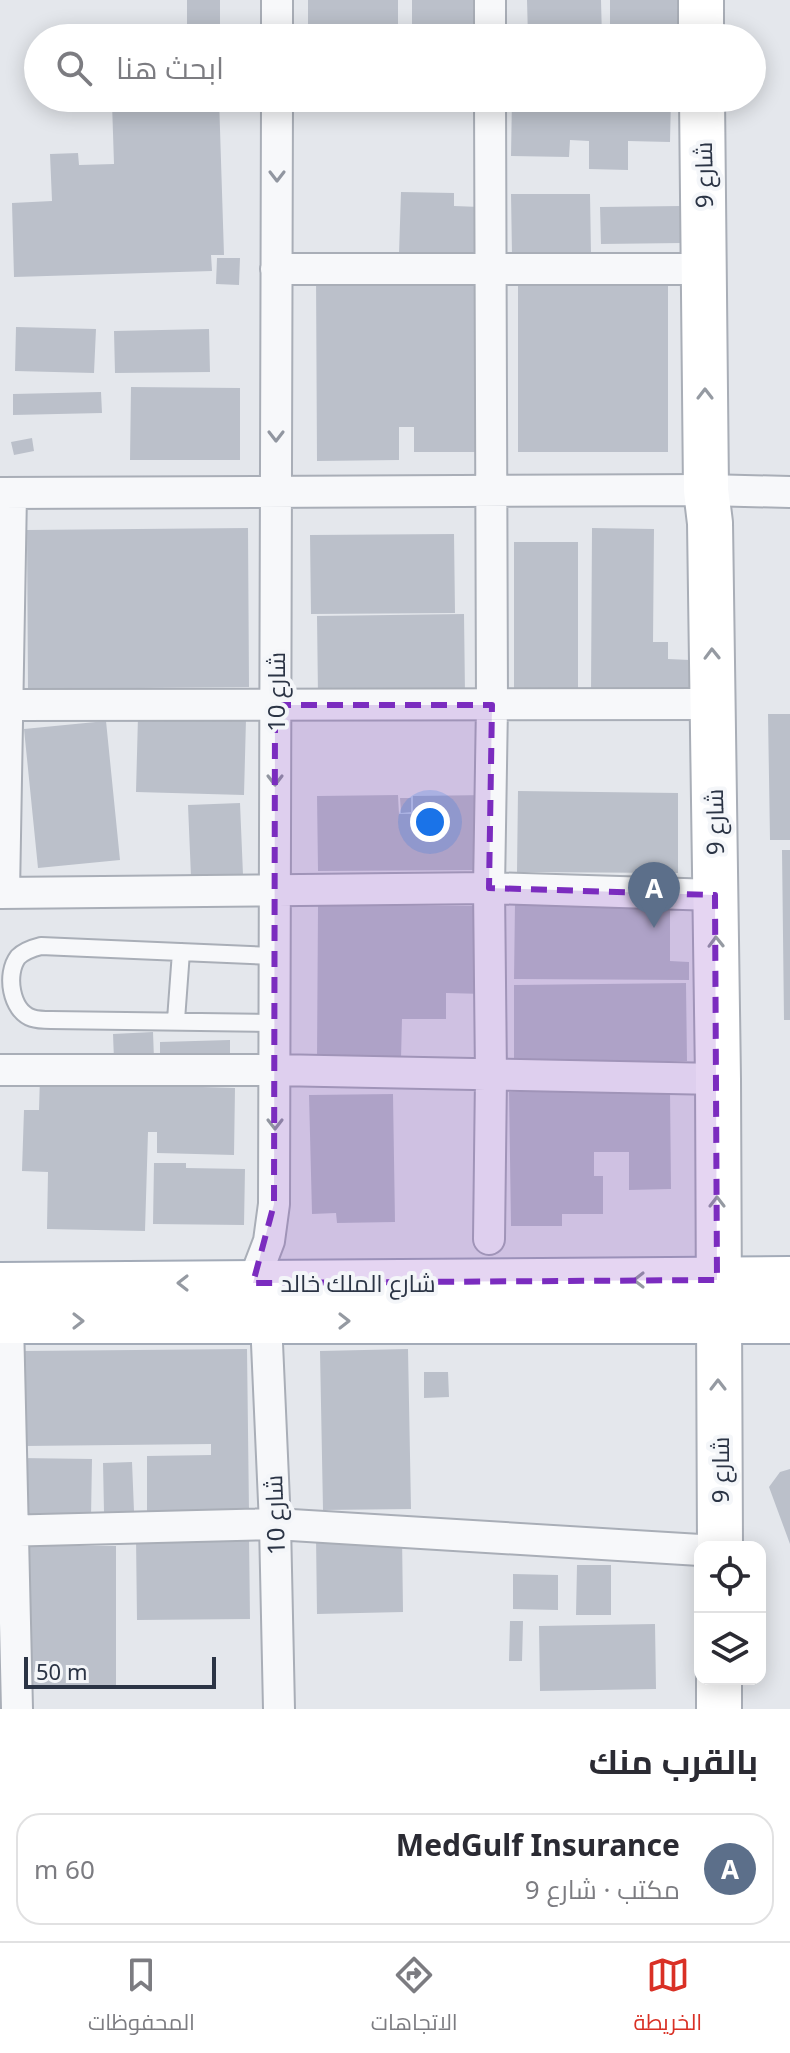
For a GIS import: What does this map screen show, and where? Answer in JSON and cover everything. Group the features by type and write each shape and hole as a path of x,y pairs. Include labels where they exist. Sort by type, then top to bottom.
{"street":[{"path":"277,0 277,24"},
{"path":"490,0 490,24"},
{"path":"701,0 701,24"},
{"name":"شارع 10","path":"277,112 274,1204 259,1302 275,1524 279,1709"},
{"path":"489,1239 492,705 490,112"},
{"name":"شارع 9","path":"702,112 718,1079 720,1541"},
{"path":"276,269 704,269"},
{"path":"715,895 489,888 2,893 5,493 790,492"},
{"path":"4,705 713,704"},
{"path":"0,1070 275,1070 718,1079"},
{"path":"717,1300 790,1279"},
{"path":"717,1300 790,1321"},
{"name":"شارع الملك خالد","path":"3,1309 259,1302 717,1300"},
{"path":"3,1309 6,1531 17,1709"},
{"path":"6,1531 275,1524 694,1550"},
{"path":"719,1685 719,1709"}],"lane":[{"path":"274,956 41,946 17,958 12,974 13,995 18,1008 30,1017 51,1020 274,1023"},
{"path":"176,1020 181,952"}],"highlighted area":[{"path":"275,705 492,705 489,888 715,895 717,1280 253,1283 274,1204"}],"building":[{"path":"187,0 220,0 220,24 187,24"},
{"path":"308,0 398,0 398,24 308,24"},
{"path":"412,0 479,0 479,24 412,24"},
{"path":"527,0 601,0 602,24 528,24"},
{"path":"610,0 677,0 677,24 610,24"},
{"path":"112,112 219,112 224,255 211,255 212,271 14,277 12,203 52,201 50,154 78,153 79,165 114,164"},
{"path":"512,112 671,112 670,142 628,141 628,170 589,169 589,141 570,140 569,157 511,156"},
{"path":"401,192 454,193 454,206 480,207 479,256 399,254"},
{"path":"511,194 590,194 591,254 512,255"},
{"path":"681,206 682,243 601,244 600,207"},
{"path":"217,258 240,258 239,285 216,284"},
{"path":"486,274 487,452 414,452 414,427 399,427 399,460 317,461 316,275"},
{"path":"518,280 668,280 668,452 518,452"},
{"path":"16,327 96,329 94,373 15,371"},
{"path":"209,329 210,372 115,373 114,331"},
{"path":"131,387 240,388 240,460 130,460"},
{"path":"101,392 102,413 13,415 13,394"},
{"path":"32,438 34,451 14,455 11,442"},
{"path":"248,528 249,687 28,689 27,530"},
{"path":"592,528 654,529 653,642 668,642 668,659 690,660 690,693 591,692"},
{"path":"454,534 455,613 311,614 310,535"},
{"path":"514,542 578,542 578,694 514,694"},
{"path":"464,614 465,694 318,696 317,616"},
{"path":"768,714 790,714 790,840 770,840"},
{"path":"138,716 246,719 244,795 136,792"},
{"path":"106,721 120,860 38,868 24,729"},
{"path":"518,791 678,793 678,873 517,872"},
{"path":"398,795 399,814 413,814 413,796 488,795 488,870 318,871 317,796"},
{"path":"400,798 411,798 411,812 401,813"},
{"path":"240,803 243,875 191,877 188,805"},
{"path":"782,850 790,850 790,1020 784,1020"},
{"path":"515,902 670,903 670,961 689,962 689,980 514,979"},
{"path":"318,905 485,906 484,994 446,993 446,1019 402,1019 401,1059 317,1058"},
{"path":"686,983 687,1061 514,1062 514,985"},
{"path":"153,1032 154,1059 114,1060 113,1034"},
{"path":"230,1040 230,1057 160,1058 160,1042"},
{"path":"40,1076 170,1079 170,1086 235,1088 234,1155 157,1153 157,1132 148,1132 145,1231 47,1229 48,1172 22,1171 24,1110 39,1110"},
{"path":"670,1090 671,1189 629,1190 629,1152 594,1152 594,1176 603,1176 603,1214 562,1214 562,1226 511,1226 509,1092"},
{"path":"393,1094 395,1222 337,1223 336,1213 312,1214 309,1095"},
{"path":"154,1163 186,1163 186,1168 245,1169 244,1225 153,1224"},
{"path":"247,1349 249,1512 147,1513 147,1456 211,1455 211,1444 25,1446 24,1351"},
{"path":"408,1349 411,1509 323,1510 320,1351"},
{"path":"424,1372 448,1372 449,1397 424,1398"},
{"path":"20,1458 92,1459 91,1518 19,1518"},
{"path":"132,1462 134,1511 104,1512 103,1463"},
{"path":"790,1469 790,1544 769,1487 780,1472"},
{"path":"402,1535 403,1612 317,1614 316,1536"},
{"path":"249,1536 250,1619 137,1620 136,1537"},
{"path":"21,1546 116,1546 116,1687 21,1687"},
{"path":"577,1565 611,1565 611,1615 576,1615"},
{"path":"513,1574 558,1575 558,1610 513,1609"},
{"path":"510,1621 523,1621 522,1661 509,1661"},
{"path":"655,1624 656,1689 540,1691 539,1626"}],"place":[{"name":"MedGulf Insurance","path":"654,928"}]}
